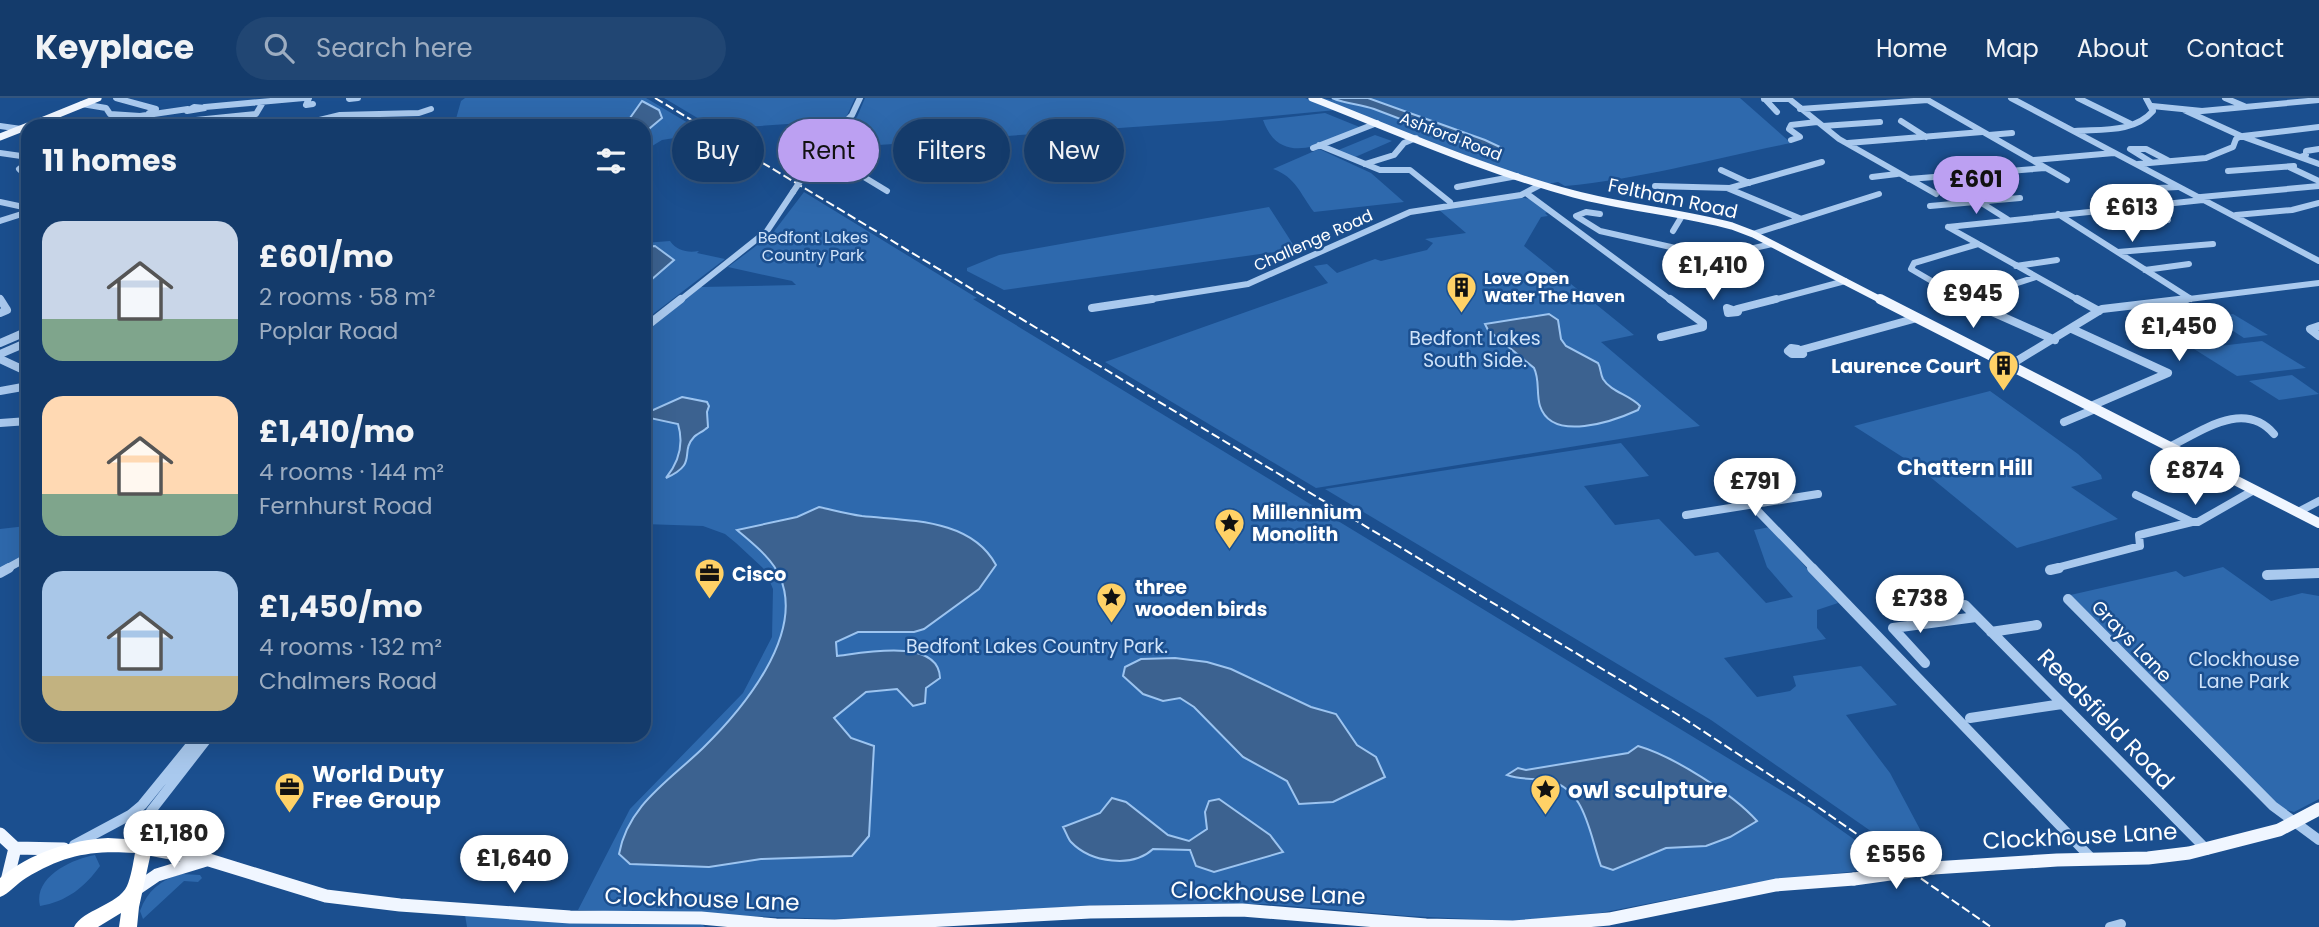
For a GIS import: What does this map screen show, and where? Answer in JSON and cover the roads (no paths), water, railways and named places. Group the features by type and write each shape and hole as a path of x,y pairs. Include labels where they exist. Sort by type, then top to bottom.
{"highway":[{"path":"3,885 67,849 103,845 143,848 128,927"},
{"path":"83,927 111,911 135,891"}],"main road":[{"path":"45,119 98,98"},
{"name":"Ashford Road","path":"1312,98 1540,185"},
{"path":"0,137 21,129"},
{"name":"Feltham Road","path":"1540,185 1603,202 1731,226 1753,234 2319,523"},
{"name":"Clockhouse Lane","path":"143,848 209,860 326,896 400,905 570,917 701,918 776,925 835,926 1090,912 1242,910 1426,925 1513,927 1609,919 1776,885 1854,879 1933,868 2057,860 2148,858 2207,849 2259,837 2319,809"},
{"path":"0,834 15,848 67,849"},
{"path":"3,885 15,848"},
{"path":"135,891 157,875 209,860"}],"street":[{"path":"116,98 136,101 135,104 156,109 149,119"},
{"path":"188,119 193,109 206,98"},
{"path":"240,105 251,98"},
{"path":"106,107 110,114 150,116 205,107 292,99 307,98 306,105 313,104"},
{"path":"849,119 860,98"},
{"path":"1878,98 1886,103"},
{"path":"2011,98 2318,259"},
{"path":"2078,98 2131,124"},
{"path":"2073,131 2131,124 2151,115 2152,106 2147,98"},
{"path":"2225,98 2246,107"},
{"path":"2277,98 2288,103"},
{"path":"349,99 358,99"},
{"path":"1764,99 1789,99 1848,143 1897,174 1936,194"},
{"path":"1764,99 1777,112"},
{"path":"1800,109 1926,99 2067,180"},
{"path":"82,104 106,107 128,100"},
{"path":"2152,106 2184,110 2319,100"},
{"path":"209,119 256,114 262,104"},
{"path":"313,119 334,115 419,113 431,109"},
{"path":"209,119 215,110"},
{"path":"2184,110 2241,136 2319,164"},
{"path":"367,119 372,115"},
{"path":"114,119 126,116"},
{"path":"1901,121 1926,137"},
{"path":"1791,139 1800,136 1789,130 1791,125 1880,122"},
{"path":"1377,123 1316,147 1383,171 1409,168 1450,202"},
{"path":"0,126 21,127"},
{"path":"2138,164 2206,158 2225,152 2241,136 2319,127"},
{"path":"2305,128 2319,134"},
{"path":"1848,143 2012,133"},
{"path":"1365,164 1396,154 1404,143 1416,138"},
{"path":"2152,163 2130,149 2146,149 2169,161"},
{"path":"2300,157 2306,155 2306,151 2319,149"},
{"path":"0,153 21,158"},
{"path":"2033,160 2116,153"},
{"path":"1655,186 1727,188 1822,162"},
{"path":"1709,173 1729,167"},
{"path":"2231,172 2291,167 2319,183"},
{"path":"1907,179 2046,168"},
{"path":"1721,170 1749,183"},
{"path":"1872,177 1897,174"},
{"path":"1457,187 1517,176"},
{"path":"651,322 767,231 800,182"},
{"path":"872,182 887,191"},
{"path":"2099,311 1948,225 2137,206 2319,183"},
{"name":"Challenge Road","path":"1092,308 1248,284 1410,212 1526,193 1540,185"},
{"path":"2138,189 2180,187"},
{"path":"1727,188 1799,218"},
{"path":"1526,193 1703,323 1703,327 1661,337"},
{"path":"1753,234 1879,194"},
{"path":"1930,206 2016,200"},
{"path":"0,202 21,208"},
{"path":"1980,202 2007,219"},
{"path":"2234,215 2292,210 2319,203"},
{"path":"2137,206 2168,220"},
{"path":"1601,214 1586,212 1576,216 1600,230 1641,246 1713,256 1772,244"},
{"path":"0,221 21,213"},
{"path":"2058,214 2191,299"},
{"path":"1673,231 1682,216"},
{"path":"1978,244 1910,266 1915,272 1965,300 2055,340"},
{"path":"2118,252 2213,244"},
{"path":"1679,277 1721,270 1722,265 1713,256"},
{"path":"2016,266 2057,260"},
{"path":"2145,270 2189,264"},
{"path":"1965,300 2036,277"},
{"path":"1737,309 1845,281"},
{"path":"2010,365 2099,311 2319,283"},
{"path":"0,298 7,310 0,313"},
{"path":"1801,350 1917,318"},
{"path":"2319,326 2309,329 2319,336"},
{"path":"2064,422 2168,373 2072,329"},
{"path":"0,343 21,334"},
{"path":"0,357 21,346"},
{"path":"0,357 21,368"},
{"path":"0,391 21,387"},
{"path":"2169,446 2240,415 2262,420 2270,426 2274,434"},
{"path":"0,424 21,422"},
{"path":"2050,570 2140,546 2139,535 2198,522 2254,490"},
{"path":"1686,515 1818,494"},
{"path":"2136,495 2192,522"},
{"path":"2298,512 2319,500"},
{"path":"1751,504 2094,860"},
{"path":"0,573 21,561"},
{"path":"2267,575 2319,573"},
{"name":"Grays Lane","path":"2068,599 2273,806 2319,840"},
{"name":"Reedsfield Road","path":"1965,606 2207,849"},
{"path":"1925,663 1893,628 1976,617"},
{"path":"1992,632 2037,625"},
{"path":"1970,718 2062,704"},
{"path":"67,849 130,815 142,805 193,742"},
{"path":"143,848 151,811 205,742"}],"railway":[{"path":"655,98 1677,714 1802,796 1991,927"}],"place":[{"name":"Love Open Water The Haven","path":"1461,314"},
{"name":"Laurence Court","path":"2004,393"},
{"name":"Millennium Monolith","path":"1229,550"},
{"name":"Cisco","path":"709,601"},
{"name":"three wooden birds","path":"1112,625"},
{"name":"World Duty Free Group","path":"289,814"},
{"name":"owl sculpture","path":"1545,817"}],"district":[{"name":"Chattern Hill","path":"1965,468"}],"park label":[{"name":"Bedfont Lakes Country Park","path":"813,246"},
{"name":"Bedfont Lakes South Side.","path":"1475,349"},
{"name":"Bedfont Lakes Country Park.","path":"1037,646"},
{"name":"Clockhouse Lane Park","path":"2244,670"}]}
